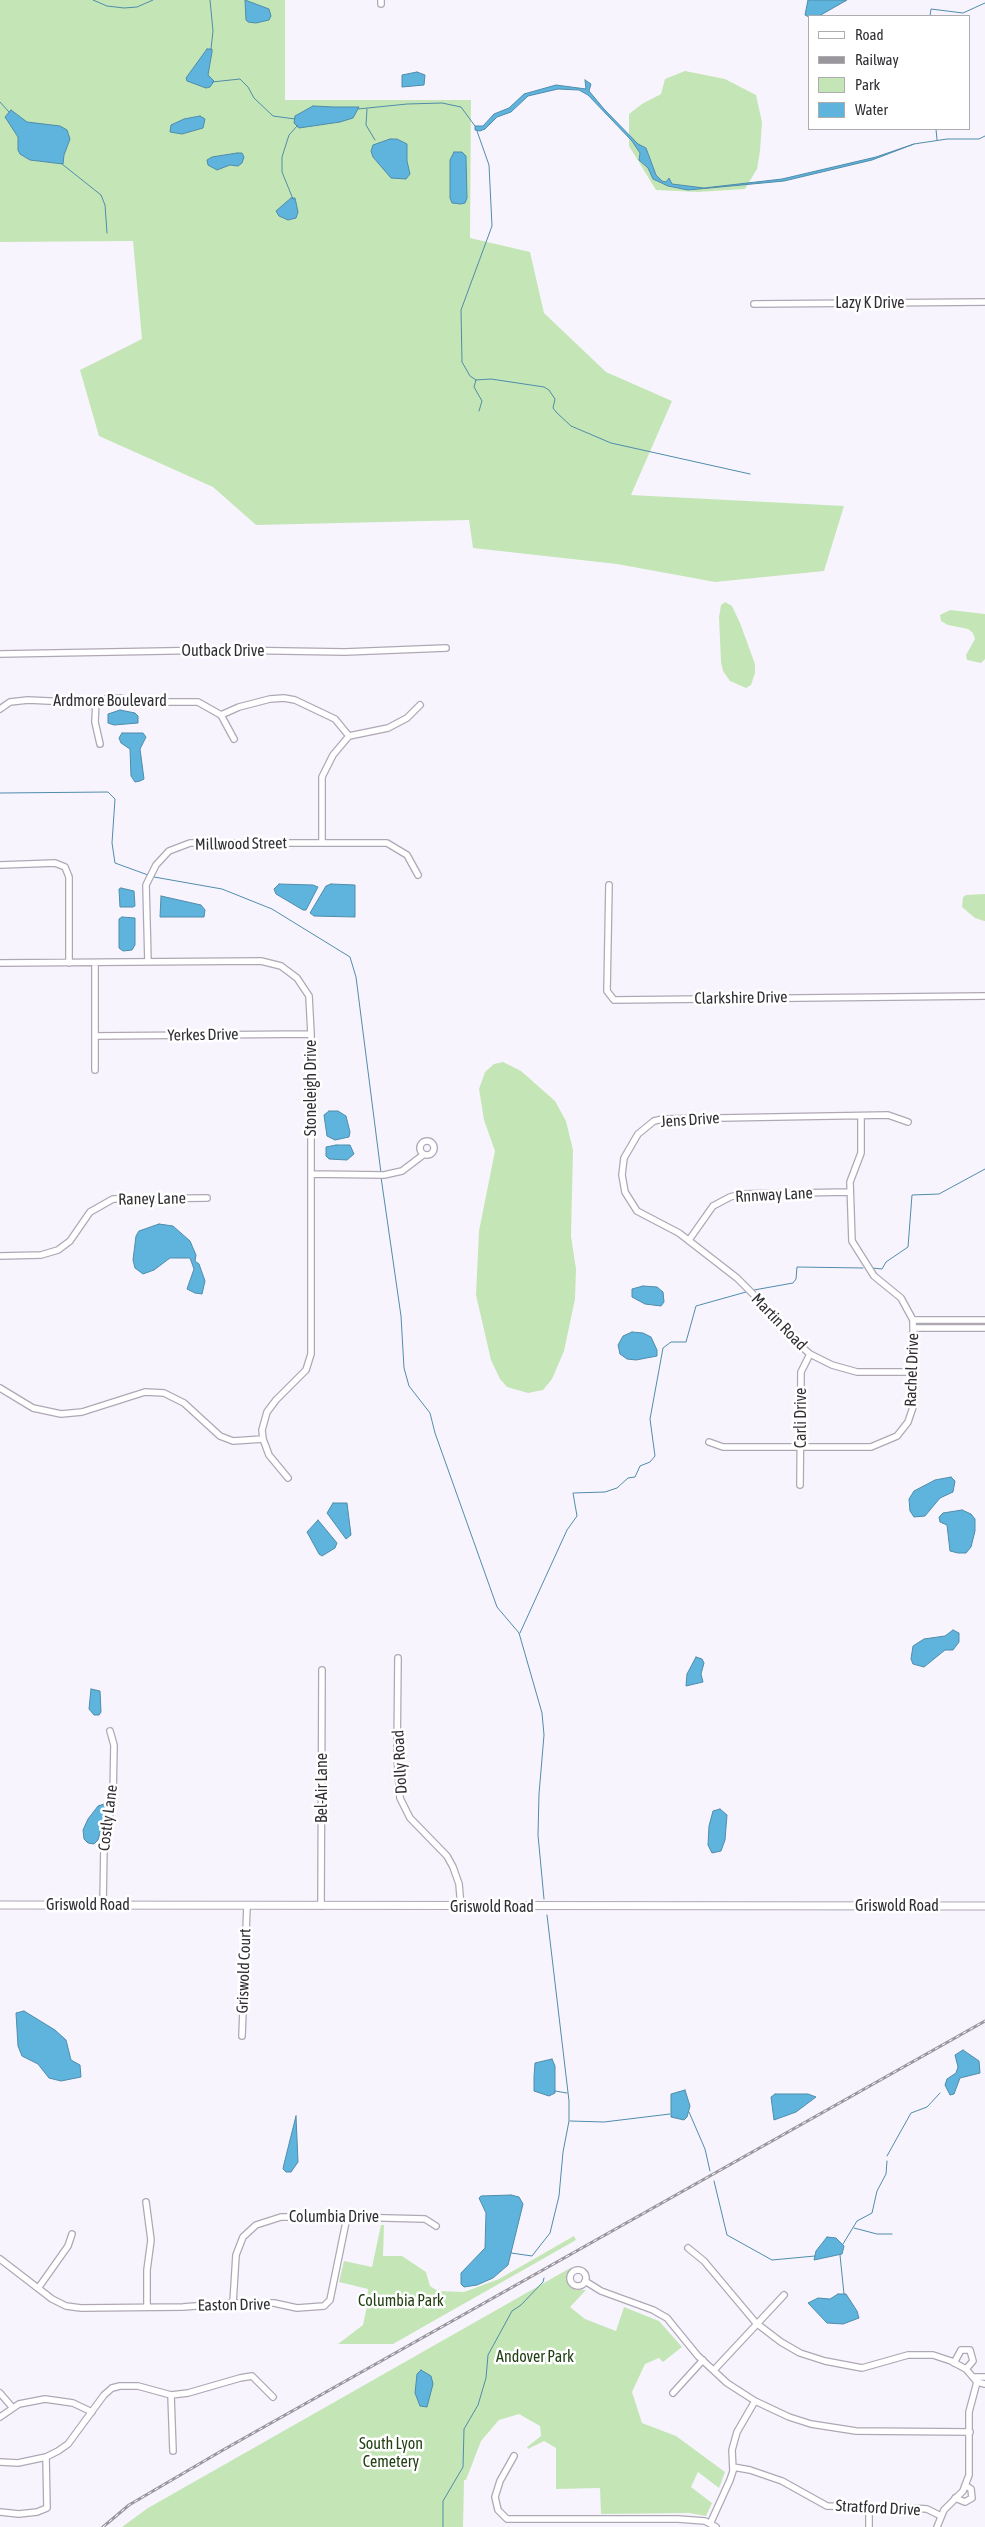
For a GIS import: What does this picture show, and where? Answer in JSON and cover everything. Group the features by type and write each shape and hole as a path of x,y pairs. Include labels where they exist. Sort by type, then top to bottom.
{"street":[{"name":"Lazy K Drive","path":"754,304 985,302"},
{"name":"Outback Drive","path":"0,654 222,650 344,652 446,648"},
{"name":"Ardmore Boulevard","path":"0,708 10,702 28,700 96,701 119,698 144,702 198,702 221,715"},
{"path":"234,739 221,715 270,698 296,700 335,719 349,736"},
{"path":"96,701 95,722 100,744"},
{"path":"322,843 322,777 333,754 349,736 388,728 407,718 420,705"},
{"name":"Millwood Street","path":"148,962 146,885 156,865 169,851 190,844 387,843 407,855 418,874"},
{"path":"0,865 55,863 65,867 68,877 69,963"},
{"name":"Clarkshire Drive","path":"609,885 607,991 614,1000 985,996"},
{"name":"Stoneleigh Drive","path":"0,963 262,961 281,966 297,978 309,996 312,1034 311,1354 306,1370 276,1400 267,1412 262,1430 263,1439"},
{"path":"95,963 95,1070"},
{"name":"Yerkes Drive","path":"95,1036 312,1034"},
{"name":"Jens Drive","path":"689,1240 637,1210 625,1192 622,1175 624,1158 632,1142 646,1126 663,1118 888,1115 908,1122"},
{"path":"861,1116 861,1153 850,1182 851,1232 855,1250 874,1276 901,1298 913,1320 985,1320"},
{"path":"311,1174 384,1175 402,1171 423,1155"},
{"name":"Rnnway Lane","path":"689,1240 713,1206 730,1197 741,1194 850,1192"},
{"name":"Raney Lane","path":"0,1256 34,1256 49,1254 58,1250 70,1241 90,1212 113,1199 207,1198"},
{"name":"Martin Road","path":"689,1240 737,1278 764,1305 788,1335 810,1354 832,1365 857,1372 913,1372"},
{"name":"Rachel Drive","path":"709,1442 723,1447 871,1447 897,1436 908,1422 914,1404 913,1320"},
{"path":"914,1328 985,1328"},
{"name":"Carli Drive","path":"800,1485 801,1372 810,1354"},
{"path":"0,1388 33,1408 61,1414 82,1412 145,1392 164,1392 191,1408 220,1436 234,1441 263,1439 269,1455 288,1478"},
{"name":"Dolly Road","path":"398,1658 397,1775 400,1798 410,1818 447,1856 453,1866 459,1884 461,1907"},
{"name":"Bel-Air Lane","path":"321,1906 322,1670"},
{"name":"Costly Lane","path":"103,1905 104,1846 113,1797 114,1745 110,1731"},
{"name":"Griswold Road","path":"0,1905 461,1907 985,1906"},
{"name":"Griswold Court","path":"242,2036 247,1906"},
{"path":"146,2202 151,2240 147,2270 147,2307"},
{"name":"Columbia Drive","path":"233,2303 236,2255 244,2237 256,2225 281,2217 347,2217 426,2219 436,2226"},
{"name":"Easton Drive","path":"2,2264 39,2287 51,2302 81,2308 233,2303 274,2303 297,2308 324,2306 330,2300 347,2217"},
{"path":"39,2287 68,2246 72,2234"},
{"path":"688,2248 704,2260 756,2323 781,2342 800,2353 854,2368 868,2368 908,2355 933,2355 966,2369 976,2379 985,2384"},
{"path":"585,2281 601,2291 653,2310 667,2318 702,2360 728,2383 755,2401 799,2420 846,2430 970,2432"},
{"path":"714,2370 784,2295"},
{"path":"954,2363 961,2350 970,2350 973,2361 966,2369"},
{"path":"673,2393 702,2360"},
{"path":"0,2462 18,2463 46,2457 68,2444 108,2392 120,2386 138,2386 171,2395 188,2393 252,2376 272,2397"},
{"path":"976,2379 985,2377"},
{"path":"937,2527 941,2516 965,2485 969,2475 969,2412 976,2379"},
{"path":"0,2393 12,2407"},
{"path":"171,2395 173,2452"},
{"path":"0,2417 12,2407 45,2399 73,2403 92,2412"},
{"path":"710,2524 730,2480 733,2467 732,2450 737,2432 755,2401"},
{"path":"514,2456 500,2480 495,2497 498,2510 507,2520 678,2519 696,2520 716,2527"},
{"path":"0,2512 19,2514 37,2512 47,2508 46,2457"},
{"name":"Stratford Drive","path":"733,2467 750,2470 782,2481 828,2506 913,2508 927,2510 941,2516"},
{"path":"955,2498 965,2502 972,2498 971,2488 965,2485"},
{"path":"869,2527 870,2508"}],"green space":[{"path":"0,0 285,0 285,100 471,100 470,238 530,252 544,313 606,372 672,401 631,495 844,506 824,571 715,582 617,564 473,548 469,520 256,525 213,487 99,436 80,370 142,339 133,241 0,242"},
{"path":"685,71 725,79 756,95 762,122 760,151 757,169 745,189 698,192 656,190 629,146 629,114 642,104 661,94 665,79"},
{"path":"725,602 732,606 755,664 755,673 751,685 746,688 730,681 723,671 719,617 721,605"},
{"path":"950,610 985,614 985,659 981,663 967,660 966,655 975,639 973,633 968,629 948,625 941,621 940,615"},
{"path":"985,894 984,921 975,918 962,907 963,897 966,895"},
{"path":"503,1062 521,1071 555,1101 566,1121 573,1150 571,1236 576,1269 575,1299 564,1351 552,1379 543,1390 528,1393 507,1387 500,1379 491,1360 476,1295 479,1231 495,1151 484,1120 479,1089 485,1072 494,1064"},
{"name":"Columbia Park","path":"381,2225 384,2225 383,2256 402,2256 426,2272 430,2286 438,2291 464,2292 499,2279 574,2236 576,2240 393,2344 338,2344 363,2325 367,2306 368,2289 339,2282 344,2261 372,2267"},
{"path":"572,2267 566,2275 568,2284 575,2290 586,2290 570,2307 585,2319 616,2331 624,2307 659,2321 682,2347 663,2362 659,2358 645,2364 632,2392 642,2423 676,2436 725,2472 719,2488 698,2472 691,2487 712,2503 706,2516 689,2513 601,2514 600,2488 556,2489 556,2448 544,2441 528,2449 527,2447 541,2436 540,2426 519,2414 499,2420 481,2441 466,2480 464,2480 463,2527 122,2527 148,2508"}],"water":[{"path":"245,0 269,9 271,16 269,20 256,23 248,22 246,20"},
{"path":"808,0 847,0 821,15 805,15"},
{"path":"207,49 212,49 208,75 214,81 210,87 206,88 187,81 186,78"},
{"path":"417,72 425,75 424,85 402,87 402,75"},
{"path":"585,80 591,84 589,91 604,109 638,144 646,148 656,175 666,182 669,178 672,184 704,188 782,179 876,157 914,144 872,160 784,181 688,190 668,186 653,179 648,168 639,160 640,153 632,141 588,95 579,90 558,89 528,96 511,112 497,117 485,129 475,130 475,126 483,126 494,114 509,108 524,94 556,85 586,89"},
{"path":"313,106 359,107 353,118 340,122 299,128 294,123 295,116"},
{"path":"11,110 27,122 60,126 67,130 70,139 63,164 30,160 20,154 18,150 18,137 5,117"},
{"path":"200,116 205,119 203,128 182,134 170,132 171,125 184,119"},
{"path":"390,139 397,139 407,144 407,161 410,174 406,179 391,178 373,157 371,151 373,145"},
{"path":"454,152 462,152 466,156 467,198 465,203 461,204 452,203 450,198 450,160"},
{"path":"242,153 244,157 242,163 238,166 230,165 217,170 208,165 207,160 212,157"},
{"path":"291,198 295,198 298,212 296,218 288,220 279,216 276,211"},
{"path":"120,710 135,713 138,716 138,723 114,725 108,723 108,714"},
{"path":"122,733 143,733 146,737 140,749 144,779 140,781 135,782 131,776 130,749 121,743 119,738"},
{"path":"279,884 313,885 318,887 306,910 303,910 276,894 274,889"},
{"path":"331,884 355,885 355,917 314,916 310,913 326,886"},
{"path":"119,889 134,891 135,906 120,907"},
{"path":"161,896 201,905 205,910 204,917 160,917"},
{"path":"122,917 135,918 135,945 132,950 123,951 119,948 119,919"},
{"path":"329,1111 338,1111 346,1116 350,1132 349,1137 335,1140 327,1136 324,1115"},
{"path":"350,1145 354,1154 347,1160 329,1159 326,1156 326,1147"},
{"path":"159,1224 173,1226 190,1241 196,1255 195,1261 199,1264 205,1281 202,1294 187,1289 194,1269 190,1258 170,1258 154,1270 143,1274 135,1268 133,1260 136,1236 139,1231"},
{"path":"643,1286 657,1287 663,1292 664,1302 661,1306 645,1304 632,1297 632,1289"},
{"path":"632,1332 643,1333 651,1337 657,1350 657,1356 636,1360 627,1359 620,1354 618,1345 623,1336"},
{"path":"951,1477 955,1481 953,1492 940,1498 925,1516 914,1517 910,1511 909,1499 914,1491 935,1480"},
{"path":"333,1503 347,1503 351,1535 346,1539 327,1513"},
{"path":"962,1510 971,1514 975,1519 975,1531 971,1547 966,1553 958,1553 950,1551 947,1525 940,1522 939,1517 943,1513"},
{"path":"318,1520 337,1543 335,1548 322,1556 307,1532"},
{"path":"953,1630 959,1633 959,1642 953,1650 945,1650 924,1667 913,1664 911,1659 913,1646 924,1639 945,1636"},
{"path":"696,1657 702,1659 704,1663 701,1674 703,1682 686,1686 687,1674"},
{"path":"91,1689 100,1691 101,1712 99,1715 94,1715 89,1709"},
{"path":"107,1803 98,1840 94,1844 88,1843 84,1839 83,1830 88,1819 98,1806"},
{"path":"720,1809 727,1815 725,1840 721,1851 712,1853 708,1845 709,1826 713,1811"},
{"path":"24,2011 55,2030 66,2040 71,2060 80,2065 81,2077 61,2081 49,2078 38,2064 22,2056 18,2046 16,2013"},
{"path":"963,2050 979,2061 980,2073 960,2078 954,2094 950,2095 945,2085 947,2079 956,2073 958,2067 955,2055"},
{"path":"552,2059 555,2066 555,2093 549,2096 534,2091 535,2063"},
{"path":"685,2090 690,2106 687,2117 684,2120 671,2117 671,2094"},
{"path":"775,2094 808,2094 816,2097 796,2112 774,2120 771,2097"},
{"path":"296,2116 298,2162 291,2172 286,2172 283,2169"},
{"path":"511,2195 519,2197 523,2204 508,2265 493,2278 477,2285 464,2287 461,2284 461,2273 485,2248 486,2213 479,2198 481,2196"},
{"path":"827,2237 836,2238 844,2246 842,2254 814,2260 816,2251"},
{"path":"838,2294 846,2294 857,2311 859,2318 843,2324 827,2323 808,2303 818,2298 830,2299"},
{"path":"421,2370 431,2376 433,2384 427,2407 420,2406 415,2393 417,2374"}],"waterway":[{"path":"93,0 107,6 124,8 137,7 153,0"},
{"path":"210,0 213,31 211,49"},
{"path":"930,15 931,9 963,13 985,3"},
{"path":"212,82 240,79 248,87 254,98 273,116 295,119"},
{"path":"0,102 9,112"},
{"path":"358,109 442,103 461,107 475,126"},
{"path":"367,109 366,125 375,140"},
{"path":"293,199 282,172 282,157 289,135 298,125"},
{"path":"936,130 937,140"},
{"path":"477,131 489,165 492,226 461,310 462,362 470,376 476,380 491,379 544,387 549,390 555,399 553,408 571,426 611,443 750,474"},
{"path":"914,144 947,139 979,139 985,136"},
{"path":"62,164 101,195 105,205 107,233"},
{"path":"476,380 474,387 482,401 479,411"},
{"path":"0,793 108,792 115,799 112,843 115,863 148,875"},
{"path":"154,877 222,889 272,909 350,957 356,977 381,1173"},
{"path":"872,1268 882,1269 886,1262 908,1247 912,1195 939,1194 985,1169"},
{"path":"381,1177 401,1316 404,1368 409,1386 430,1413 435,1433 497,1607 519,1633 542,1713 544,1735 538,1835 544,1899"},
{"path":"754,1290 793,1283 796,1279 797,1267 863,1268"},
{"path":"520,1633 567,1530 577,1516 573,1493 605,1492 617,1488 628,1478 635,1477 640,1466 650,1462 655,1456 650,1419 663,1348 671,1342 686,1342 696,1306 746,1292"},
{"path":"511,2253 532,2256 550,2233 559,2196 563,2152 569,2121 569,2101 547,1915"},
{"path":"555,2091 567,2093"},
{"path":"887,2156 911,2113 927,2107 940,2093"},
{"path":"689,2112 705,2149 710,2171"},
{"path":"570,2121 604,2122 670,2114"},
{"path":"843,2244 857,2221 872,2213 877,2191 886,2174 887,2161"},
{"path":"714,2181 727,2235 772,2260 815,2256"},
{"path":"854,2228 877,2234 892,2234"},
{"path":"840,2255 844,2294"},
{"path":"443,2527 443,2501 463,2467 464,2429 478,2405 486,2378 488,2355 512,2311 521,2305 543,2282 544,2278"}],"railway":[{"path":"103,2527 129,2505 223,2450 985,2021"}],"park label":[{"name":"Andover Park","path":"535,2357"},
{"name":"South Lyon Cemetery","path":"391,2453"}]}
